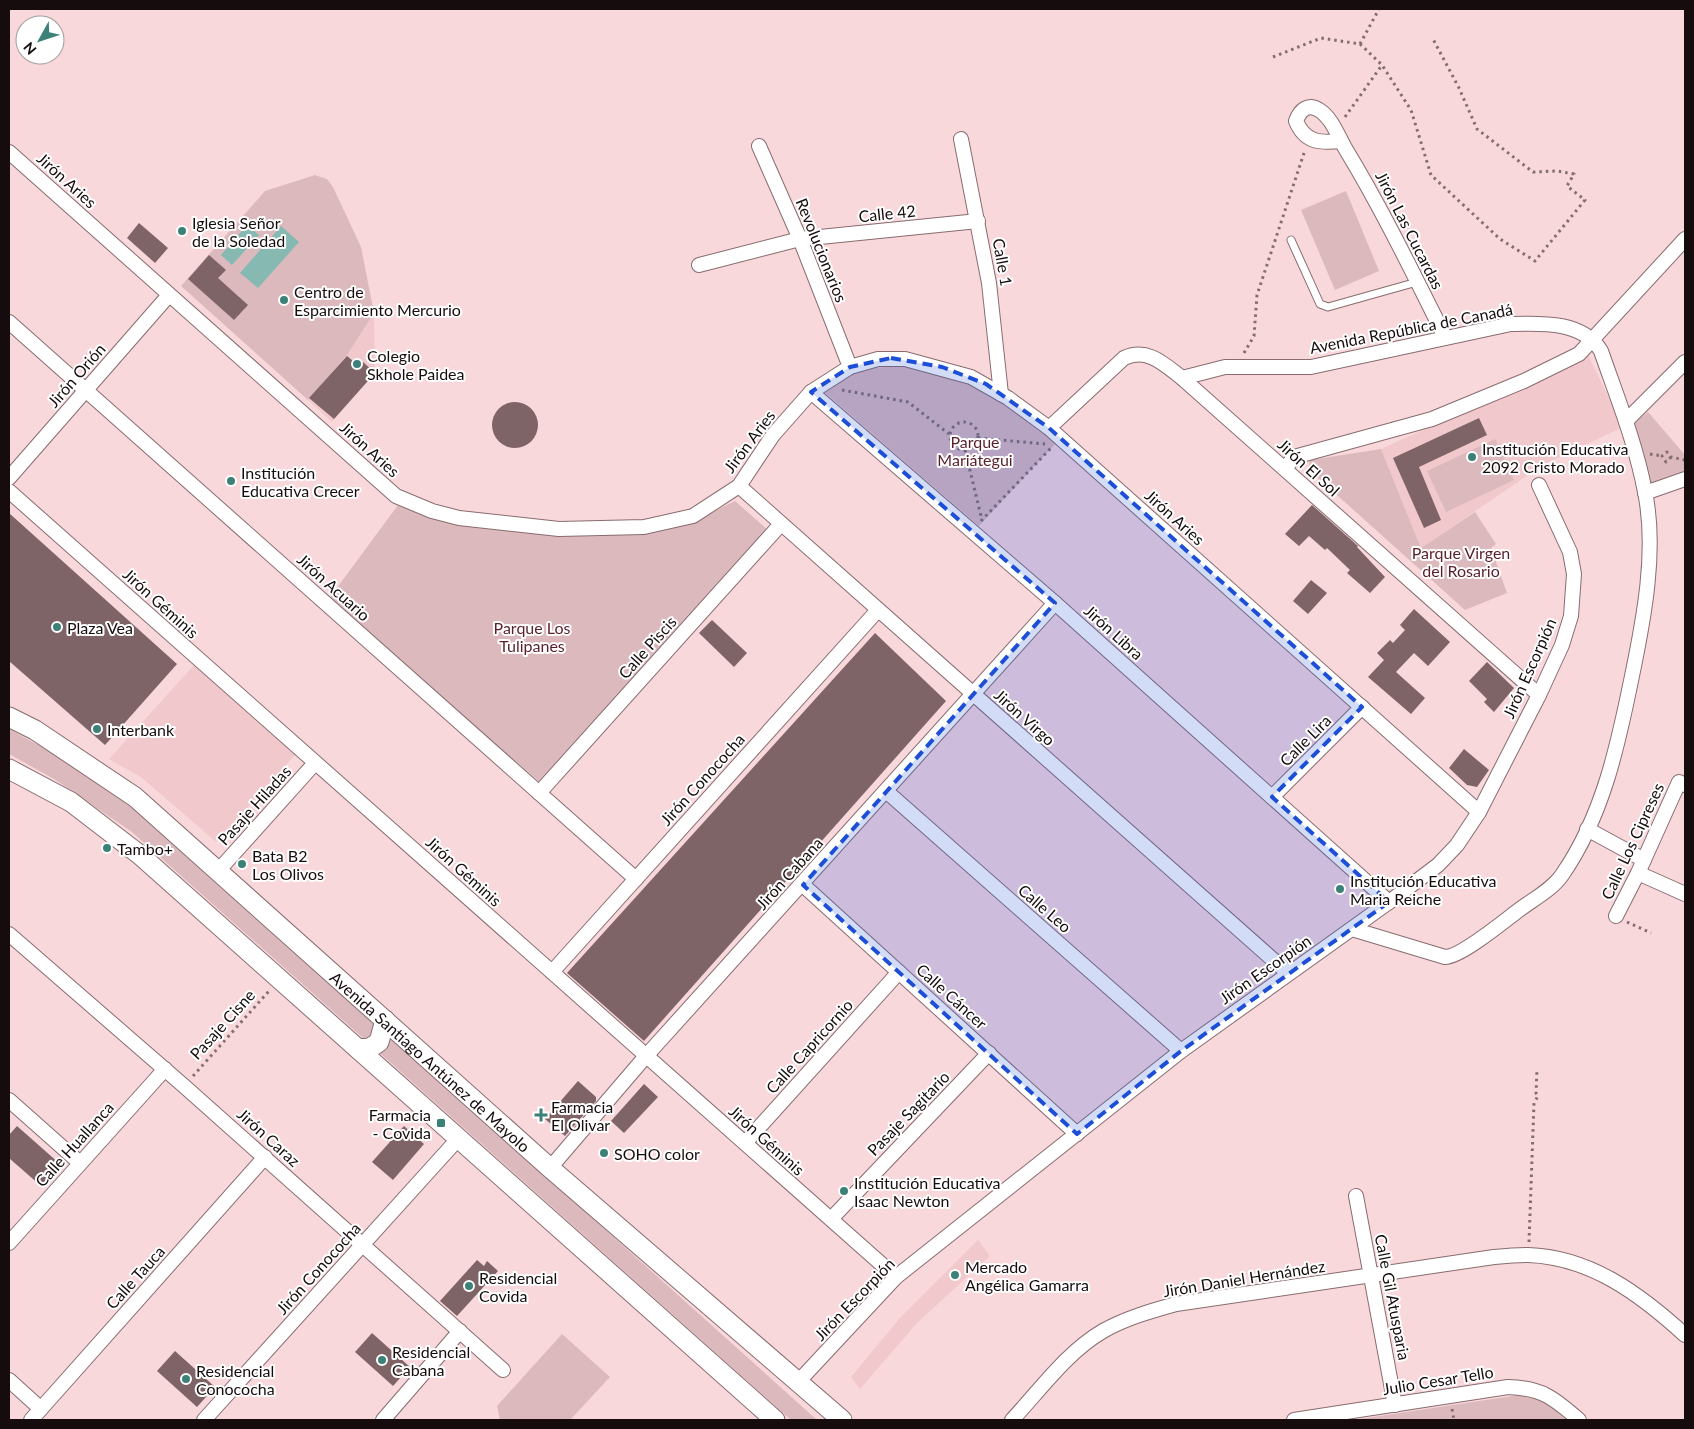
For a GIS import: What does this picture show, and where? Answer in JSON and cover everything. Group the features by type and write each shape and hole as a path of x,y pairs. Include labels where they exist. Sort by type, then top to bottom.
{"main road":[{"name":"Avenida Santiago Antúnez de Mayolo","path":"9,717 50,739 135,797 550,1168 842,1420"},
{"path":"9,769 56,794 118,837 775,1420"},
{"path":"358,1049 370,1048 379,1042 385,1020"},
{"path":"376,1064 377,1053 382,1044 390,1038 402,1035"}],"street":[{"name":"Jirón Las Cucardas","path":"1338,135 1366,183 1445,337"},
{"name":"Calle 1","path":"961,139 992,297 1001,394"},
{"name":"Revolucionarios","path":"759,146 800,239 850,367"},
{"name":"Jirón Aries","path":"9,152 396,496 432,511 460,518 559,529 644,527 693,516 739,486 773,436 811,392 850,367 878,359 905,359 971,376 1001,394 1049,428 1479,812"},
{"name":"Calle 42","path":"698,265 800,239 978,221"},
{"path":"1285,469 1294,457 1432,418 1524,381 1579,354 1685,239"},
{"name":"Jirón Orión","path":"9,478 169,295"},
{"name":"Jirón Acuario","path":"9,322 636,879"},
{"name":"Avenida República de Canadá","path":"1182,378 1236,366 1310,367 1511,324 1538,323 1579,331 1592,338"},
{"path":"1352,929 1446,957 1453,956 1499,925 1560,878 1587,829 1616,754 1640,636 1649,566 1645,493 1626,421 1601,350 1592,338"},
{"name":"Jirón El Sol","path":"1049,428 1119,362 1128,356 1146,354 1154,357 1182,378 1539,695"},
{"path":"1626,421 1685,362"},
{"name":"Jirón Libra","path":"811,392 977,526 1055,603 1389,902"},
{"path":"1645,493 1685,479"},
{"name":"Jirón Virgo","path":"739,486 1288,973"},
{"name":"Jirón Escorpión","path":"798,1382 896,1277 1181,1051 1389,902 1438,864 1458,845 1479,812 1539,695 1567,632 1574,598 1574,574 1570,552 1562,530 1539,486"},
{"name":"Jirón Géminis","path":"9,491 896,1277"},
{"name":"Calle Piscis","path":"539,793 782,524"},
{"name":"Jirón Cabana","path":"550,1168 646,1056 803,885 972,693 1055,603"},
{"name":"Jirón Conococha","path":"552,972 878,610"},
{"name":"Calle Lira","path":"1272,797 1362,708"},
{"name":"Pasaje Hiladas","path":"218,871 315,763"},
{"name":"Calle Los Cipreses","path":"1616,916 1682,783"},
{"name":"Calle Leo","path":"886,791 1181,1051"},
{"path":"1587,829 1644,860"},
{"path":"1638,873 1685,894"},
{"name":"Calle Cáncer","path":"803,885 1077,1134"},
{"name":"Jirón Caraz","path":"9,934 165,1069 504,1370"},
{"name":"Calle Capricornio","path":"745,1143 899,972"},
{"name":"Pasaje Sagitario","path":"831,1219 989,1053"},
{"name":"Calle Huallanca","path":"9,1243 165,1069"},
{"path":"9,1100 80,1163"},
{"name":"Jirón Conococha","path":"204,1420 458,1139"},
{"name":"Calle Tauca","path":"31,1420 264,1157"},
{"name":"Calle Gil Atusparia","path":"1356,1196 1395,1405"},
{"name":"Jirón Daniel Hernández","path":"1012,1420 1079,1350 1102,1332 1129,1319 1176,1304 1372,1277 1494,1257 1529,1255 1562,1260 1586,1267 1616,1281 1640,1296 1685,1335"},
{"path":"383,1420 460,1331"},
{"path":"9,1380 41,1409"},
{"name":"Julio Cesar Tello","path":"1294,1420 1508,1387 1527,1387 1544,1392 1579,1420"}],"lane":[{"path":"1291,240 1320,304 1328,307 1417,282"}],"path":[{"path":"1360,44 1379,9"},
{"path":"1272,57 1321,38 1360,44 1382,65 1412,110 1431,175 1500,239 1535,261 1585,200 1567,186 1574,174 1557,171 1533,172 1477,129 1460,88 1433,39"},
{"path":"1338,135 1382,65"},
{"path":"1236,366 1254,336 1257,295 1304,153"},
{"path":"836,389 908,402 949,434 954,446 965,450 974,446 978,438 976,427 966,421 956,424 949,434"},
{"path":"977,526 1053,445 978,438"},
{"path":"965,450 977,526"},
{"path":"1671,457 1685,460"},
{"path":"1636,926 1651,933"},
{"name":"Pasaje Cisne","path":"184,1086 279,979"},
{"path":"1529,1255 1530,1174 1534,1140 1534,1103 1538,1096 1536,1093 1537,1070"},
{"path":"1452,1409 1454,1420"}],"highlighted area":[{"path":"891,358 942,367 986,384 1049,428 1362,707 1272,797 1389,902 1181,1051 1077,1134 803,885 1055,603 811,392 850,367"}],"shaded area":[{"name":"Colegio Skhole Paidea","path":"374,313 375,373 332,422 308,400 347,355"},
{"name":"Institución Educativa 2092 Cristo Morado","path":"1588,355 1623,427 1543,465 1421,548 1381,449"},
{"path":"194,665 295,755 216,842 142,778 109,759"},
{"path":"978,1240 990,1256 917,1323 860,1389 851,1377 900,1318"}],"green space":[{"name":"Centro de Esparcimiento Mercurio","path":"315,175 327,179 333,187 361,247 374,313 347,355 308,400 181,286 265,191"},
{"path":"1346,191 1379,271 1335,290 1301,210"},
{"name":"Parque Mariátegui","path":"897,365 929,371 972,384 1011,407 1056,443 979,526 823,391 848,375"},
{"path":"1648,412 1685,455 1685,473 1651,485 1632,425"},
{"path":"1495,439 1514,480 1446,512 1427,471"},
{"name":"Parque Virgen del Rosario","path":"1381,449 1421,548 1475,512 1496,544 1491,548 1507,593 1465,610 1308,469 1310,460"},
{"name":"Parque Los Tulipanes","path":"735,501 768,530 541,783 328,600 398,505 453,519 539,531 700,518"},
{"path":"9,729 75,765 135,807 817,1420 791,1420 132,832 54,779 9,754"},
{"path":"562,1334 610,1377 570,1420 500,1420 497,1406"},
{"path":"1519,1395 1533,1397 1545,1403 1566,1420 1353,1420"}],"water":[{"path":"247,225 259,235 232,265 221,255"},
{"path":"281,226 299,242 258,288 240,273"}],"building":[{"path":"139,223 168,248 155,263 127,238"},
{"path":"209,255 226,270 218,278 248,305 234,320 188,279"},
{"name":"Colegio Skhole Paidea","path":"347,356 359,366 363,362 375,373 334,419 309,398"},
{"path":"520,402 524,403 534,412 537,416 537,434 528,444 520,448 510,448 502,444 493,434 492,420 496,412 506,403"},
{"path":"1479,418 1487,435 1419,467 1441,520 1424,528 1393,458"},
{"path":"1312,505 1358,546 1385,577 1370,593 1347,573 1350,570 1327,548 1325,550 1309,536 1299,546 1285,534"},
{"path":"9,513 177,664 105,745 9,661"},
{"path":"1311,580 1327,593 1308,614 1293,601"},
{"path":"1414,609 1450,642 1428,666 1414,653 1396,672 1425,698 1411,714 1368,677 1384,660 1377,653 1390,640 1393,643 1405,630 1400,625"},
{"path":"712,620 747,653 734,667 699,633"},
{"path":"875,633 946,701 644,1041 567,973"},
{"path":"1487,662 1514,688 1494,712 1484,702 1487,699 1469,681"},
{"path":"1464,749 1489,770 1477,787 1467,785 1449,768"},
{"path":"578,1081 596,1097 596,1101 565,1136 545,1119"},
{"path":"644,1084 658,1097 624,1133 611,1121"},
{"path":"17,1126 60,1164 41,1186 9,1158 9,1135"},
{"path":"404,1126 424,1144 393,1180 372,1162"},
{"name":"Residencial Covida","path":"477,1260 484,1266 487,1261 498,1271 457,1316 440,1301"},
{"name":"Residencial Cabana","path":"372,1333 410,1367 393,1386 355,1352"},
{"name":"Residencial Conococha","path":"175,1351 215,1387 197,1407 157,1371"}],"place":[{"name":"Iglesia Señor de la Soledad","path":"182,231"},
{"name":"Centro de Esparcimiento Mercurio","path":"284,300"},
{"name":"Colegio Skhole Paidea","path":"357,364"},
{"name":"Institución Educativa 2092 Cristo Morado","path":"1472,457"},
{"name":"Institución Educativa Crecer","path":"231,481"},
{"name":"Plaza Vea","path":"57,627"},
{"name":"Interbank","path":"97,729"},
{"name":"Tambo+","path":"107,848"},
{"name":"Bata B2 Los Olivos","path":"242,864"},
{"name":"Institución Educativa Maria Reiche","path":"1340,889"},
{"name":"Farmacia El Olivar","path":"541,1115"},
{"name":"Farmacia - Covida","path":"441,1123"},
{"name":"SOHO color","path":"604,1153"},
{"name":"Institución Educativa Isaac Newton","path":"844,1191"},
{"name":"Mercado Angélica Gamarra","path":"955,1275"},
{"name":"Residencial Covida","path":"469,1286"},
{"name":"Residencial Cabana","path":"382,1360"},
{"name":"Residencial Conococha","path":"186,1379"}]}
